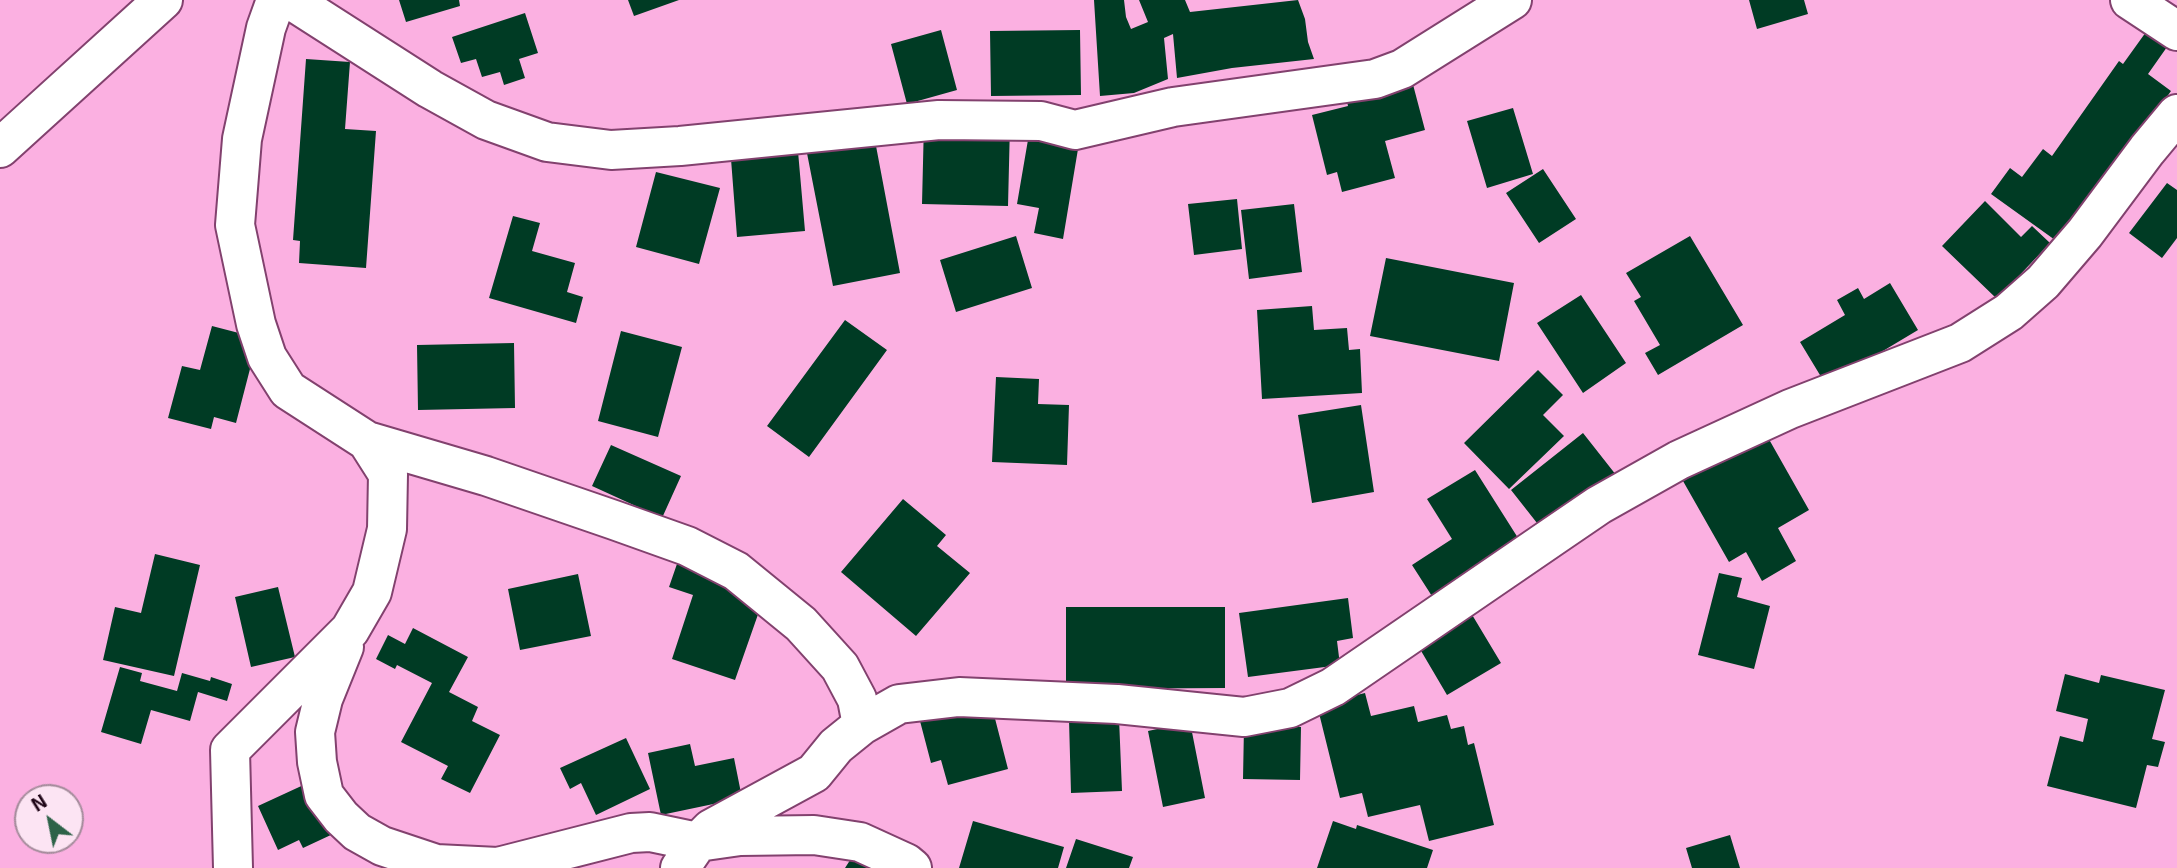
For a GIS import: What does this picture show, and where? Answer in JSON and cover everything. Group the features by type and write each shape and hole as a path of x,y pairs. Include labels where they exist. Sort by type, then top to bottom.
{"street":[{"path":"0,148 163,0"},
{"path":"276,0 265,28 242,139 235,225 256,324 267,357 288,390 367,441 486,476 626,524 687,546 736,571 801,624 840,667 857,699 862,725"},
{"path":"291,0 430,89 486,120 547,142 611,150 680,146 939,120 1041,121 1075,130 1173,107 1375,79 1402,69 1512,0"},
{"path":"2130,0 2177,31"},
{"path":"689,855 711,829 814,773 836,746 862,725 899,704 960,697 1117,704 1244,717 1290,708 1333,687 1600,505 1679,460 1790,409 1960,343 2009,312 2043,282 2085,233 2177,114"},
{"path":"367,441 388,474 387,529 372,592 350,630 323,699 315,732 317,762 324,795 341,817 357,832 382,846 436,864 498,867 631,833 650,832 689,855"},
{"path":"233,868 230,750 350,630"},
{"path":"689,855 740,836 814,835 860,842 912,868"}],"building":[{"path":"399,0 459,0 460,6 406,22"},
{"path":"628,0 679,0 634,16"},
{"path":"1094,0 1124,0 1131,29 1148,22 1139,0 1185,0 1190,12 1298,0 1314,59 1232,68 1177,78 1173,34 1164,38 1168,79 1134,93 1100,96"},
{"path":"1749,0 1804,0 1808,14 1757,29"},
{"path":"525,13 538,53 519,59 525,78 504,85 500,72 482,77 476,59 461,63 452,37"},
{"path":"941,30 957,90 907,104 891,44"},
{"path":"1080,30 1081,95 991,96 990,31"},
{"path":"2146,32 2167,47 2148,74 2171,91 2062,245 1991,194 2010,168 2022,177 2043,149 2052,156 2119,61 2123,64"},
{"path":"306,59 350,62 345,129 376,131 366,268 299,263 300,241 293,240"},
{"path":"1411,77 1425,130 1385,141 1395,178 1342,192 1337,172 1327,175 1312,115 1348,106 1344,88"},
{"path":"1513,108 1533,174 1487,188 1467,121"},
{"path":"924,122 1010,124 1008,206 922,204"},
{"path":"873,130 900,273 833,286 805,143"},
{"path":"1029,134 1079,143 1063,239 1034,233 1039,208 1017,204"},
{"path":"797,140 805,231 737,237 730,146"},
{"path":"1543,169 1576,219 1539,243 1506,193"},
{"path":"656,172 720,188 699,264 636,247"},
{"path":"2167,183 2177,190 2177,238 2162,258 2129,233"},
{"path":"1237,199 1242,249 1194,255 1188,204"},
{"path":"1985,201 2021,237 2032,226 2050,243 1997,299 1942,246"},
{"path":"1294,204 1302,272 1249,279 1241,210"},
{"path":"513,216 540,223 532,251 575,263 567,292 583,297 576,323 489,298"},
{"path":"1016,236 1032,288 956,312 940,260"},
{"path":"1690,236 1743,325 1658,375 1645,353 1660,345 1634,301 1641,297 1626,273"},
{"path":"1386,258 1514,283 1499,361 1370,336"},
{"path":"1890,283 1918,330 1826,385 1800,342 1845,315 1837,300 1858,288 1864,299"},
{"path":"1581,295 1626,363 1583,393 1537,323"},
{"path":"1312,306 1314,330 1347,328 1349,350 1360,349 1362,393 1262,399 1257,310"},
{"path":"845,320 887,350 809,457 767,426"},
{"path":"212,326 258,338 236,423 214,417 211,429 168,418 182,366 200,370"},
{"path":"621,331 682,347 658,437 598,421"},
{"path":"514,343 515,408 418,410 417,345"},
{"path":"1538,370 1563,395 1543,415 1564,436 1509,489 1464,443"},
{"path":"996,377 1039,379 1038,404 1069,405 1067,465 992,462"},
{"path":"1361,405 1374,492 1312,503 1298,415"},
{"path":"1583,433 1620,480 1548,537 1511,490"},
{"path":"1766,434 1809,510 1778,528 1796,561 1762,581 1746,552 1729,562 1683,481"},
{"path":"611,445 681,476 662,518 592,486"},
{"path":"1475,470 1525,549 1437,604 1412,565 1452,539 1427,499"},
{"path":"903,499 946,535 937,546 970,573 916,636 841,572"},
{"path":"155,554 200,565 174,676 103,660 115,607 141,613"},
{"path":"678,561 762,603 735,680 672,659 693,595 669,587"},
{"path":"1719,573 1742,578 1737,597 1770,606 1754,669 1698,655"},
{"path":"578,574 591,636 520,650 508,589"},
{"path":"278,587 295,657 251,667 235,597"},
{"path":"1348,598 1353,638 1337,641 1340,665 1248,677 1239,613"},
{"path":"1066,607 1225,607 1225,688 1066,689"},
{"path":"1471,613 1501,663 1447,695 1417,644"},
{"path":"413,628 468,657 449,692 478,707 472,721 500,735 470,793 441,779 448,766 401,742 432,683 397,665 395,669 376,659 388,635 405,644"},
{"path":"120,667 142,673 140,681 177,691 182,673 210,681 211,677 232,684 227,701 198,692 190,721 151,710 141,744 101,732"},
{"path":"2065,674 2099,683 2101,675 2165,690 2152,739 2165,742 2158,767 2147,765 2136,808 2047,786 2060,736 2083,742 2088,719 2056,711"},
{"path":"1365,693 1371,716 1414,706 1418,722 1447,715 1451,729 1464,726 1468,745 1474,743 1494,825 1429,841 1420,805 1368,817 1362,793 1340,798 1317,705"},
{"path":"991,703 1008,769 948,785 941,760 931,763 920,721"},
{"path":"1119,718 1122,791 1071,793 1069,720"},
{"path":"1190,722 1205,798 1163,807 1148,731"},
{"path":"1244,726 1301,727 1300,780 1243,779"},
{"path":"626,738 650,789 596,815 581,783 570,789 560,768"},
{"path":"690,744 695,766 734,758 742,798 661,815 648,753"},
{"path":"310,782 333,834 303,848 299,840 278,850 258,806"},
{"path":"973,821 1064,847 1058,868 959,868"},
{"path":"1333,821 1356,829 1357,825 1433,850 1427,868 1317,868"},
{"path":"1730,835 1740,868 1692,868 1686,848"},
{"path":"1076,839 1133,857 1129,868 1066,868"},
{"path":"854,854 877,868 845,868"}]}
